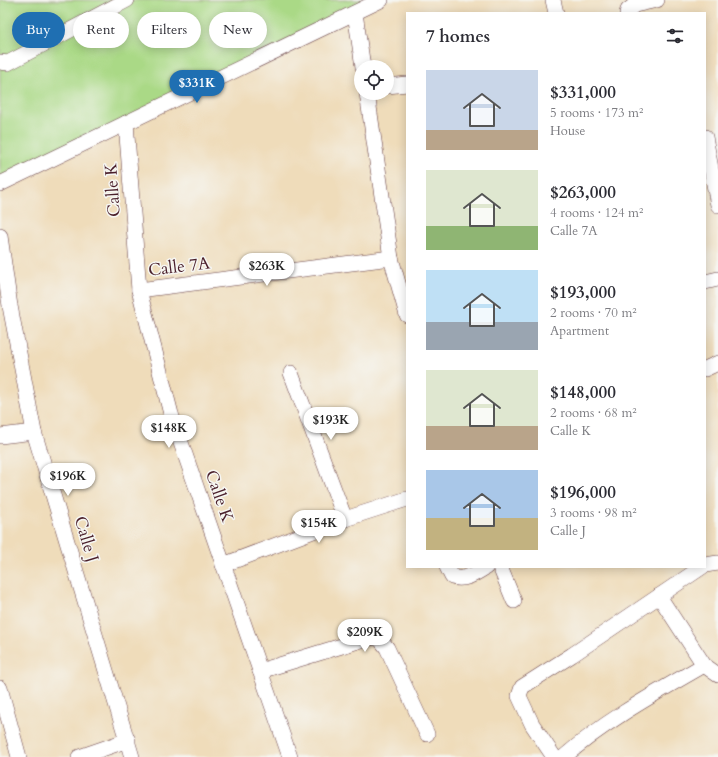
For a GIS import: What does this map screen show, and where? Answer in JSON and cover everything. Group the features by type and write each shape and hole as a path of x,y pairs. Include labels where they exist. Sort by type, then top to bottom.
{"street":[{"path":"0,62 8,63 127,0"},
{"path":"0,184 381,0"},
{"path":"553,0 556,12"},
{"path":"627,12 635,5 657,0"},
{"path":"355,13 362,60"},
{"path":"394,85 406,84"},
{"path":"368,100 386,214 391,258 406,311"},
{"name":"Calle K","path":"126,123 139,290 171,414 290,757"},
{"path":"706,136 718,132"},
{"path":"706,141 718,205"},
{"name":"Calle J","path":"0,236 5,307 34,432 132,757"},
{"name":"Calle 7A","path":"139,290 391,258"},
{"path":"706,282 718,279"},
{"path":"706,369 718,363"},
{"path":"291,373 345,519"},
{"path":"0,436 34,432"},
{"path":"223,565 345,519 406,499"},
{"path":"706,565 718,563"},
{"path":"448,568 452,577 460,580 471,576 484,568"},
{"path":"500,568 514,601"},
{"path":"554,757 532,724 518,696 522,686 701,568"},
{"path":"659,596 704,664 718,675"},
{"path":"260,671 364,639 372,637 380,639 387,648 427,734"},
{"path":"564,757 581,742 634,706 704,664"},
{"path":"0,688 19,757"},
{"path":"79,757 128,740"}],"green space":[{"path":"0,0 379,0 0,184"}]}
